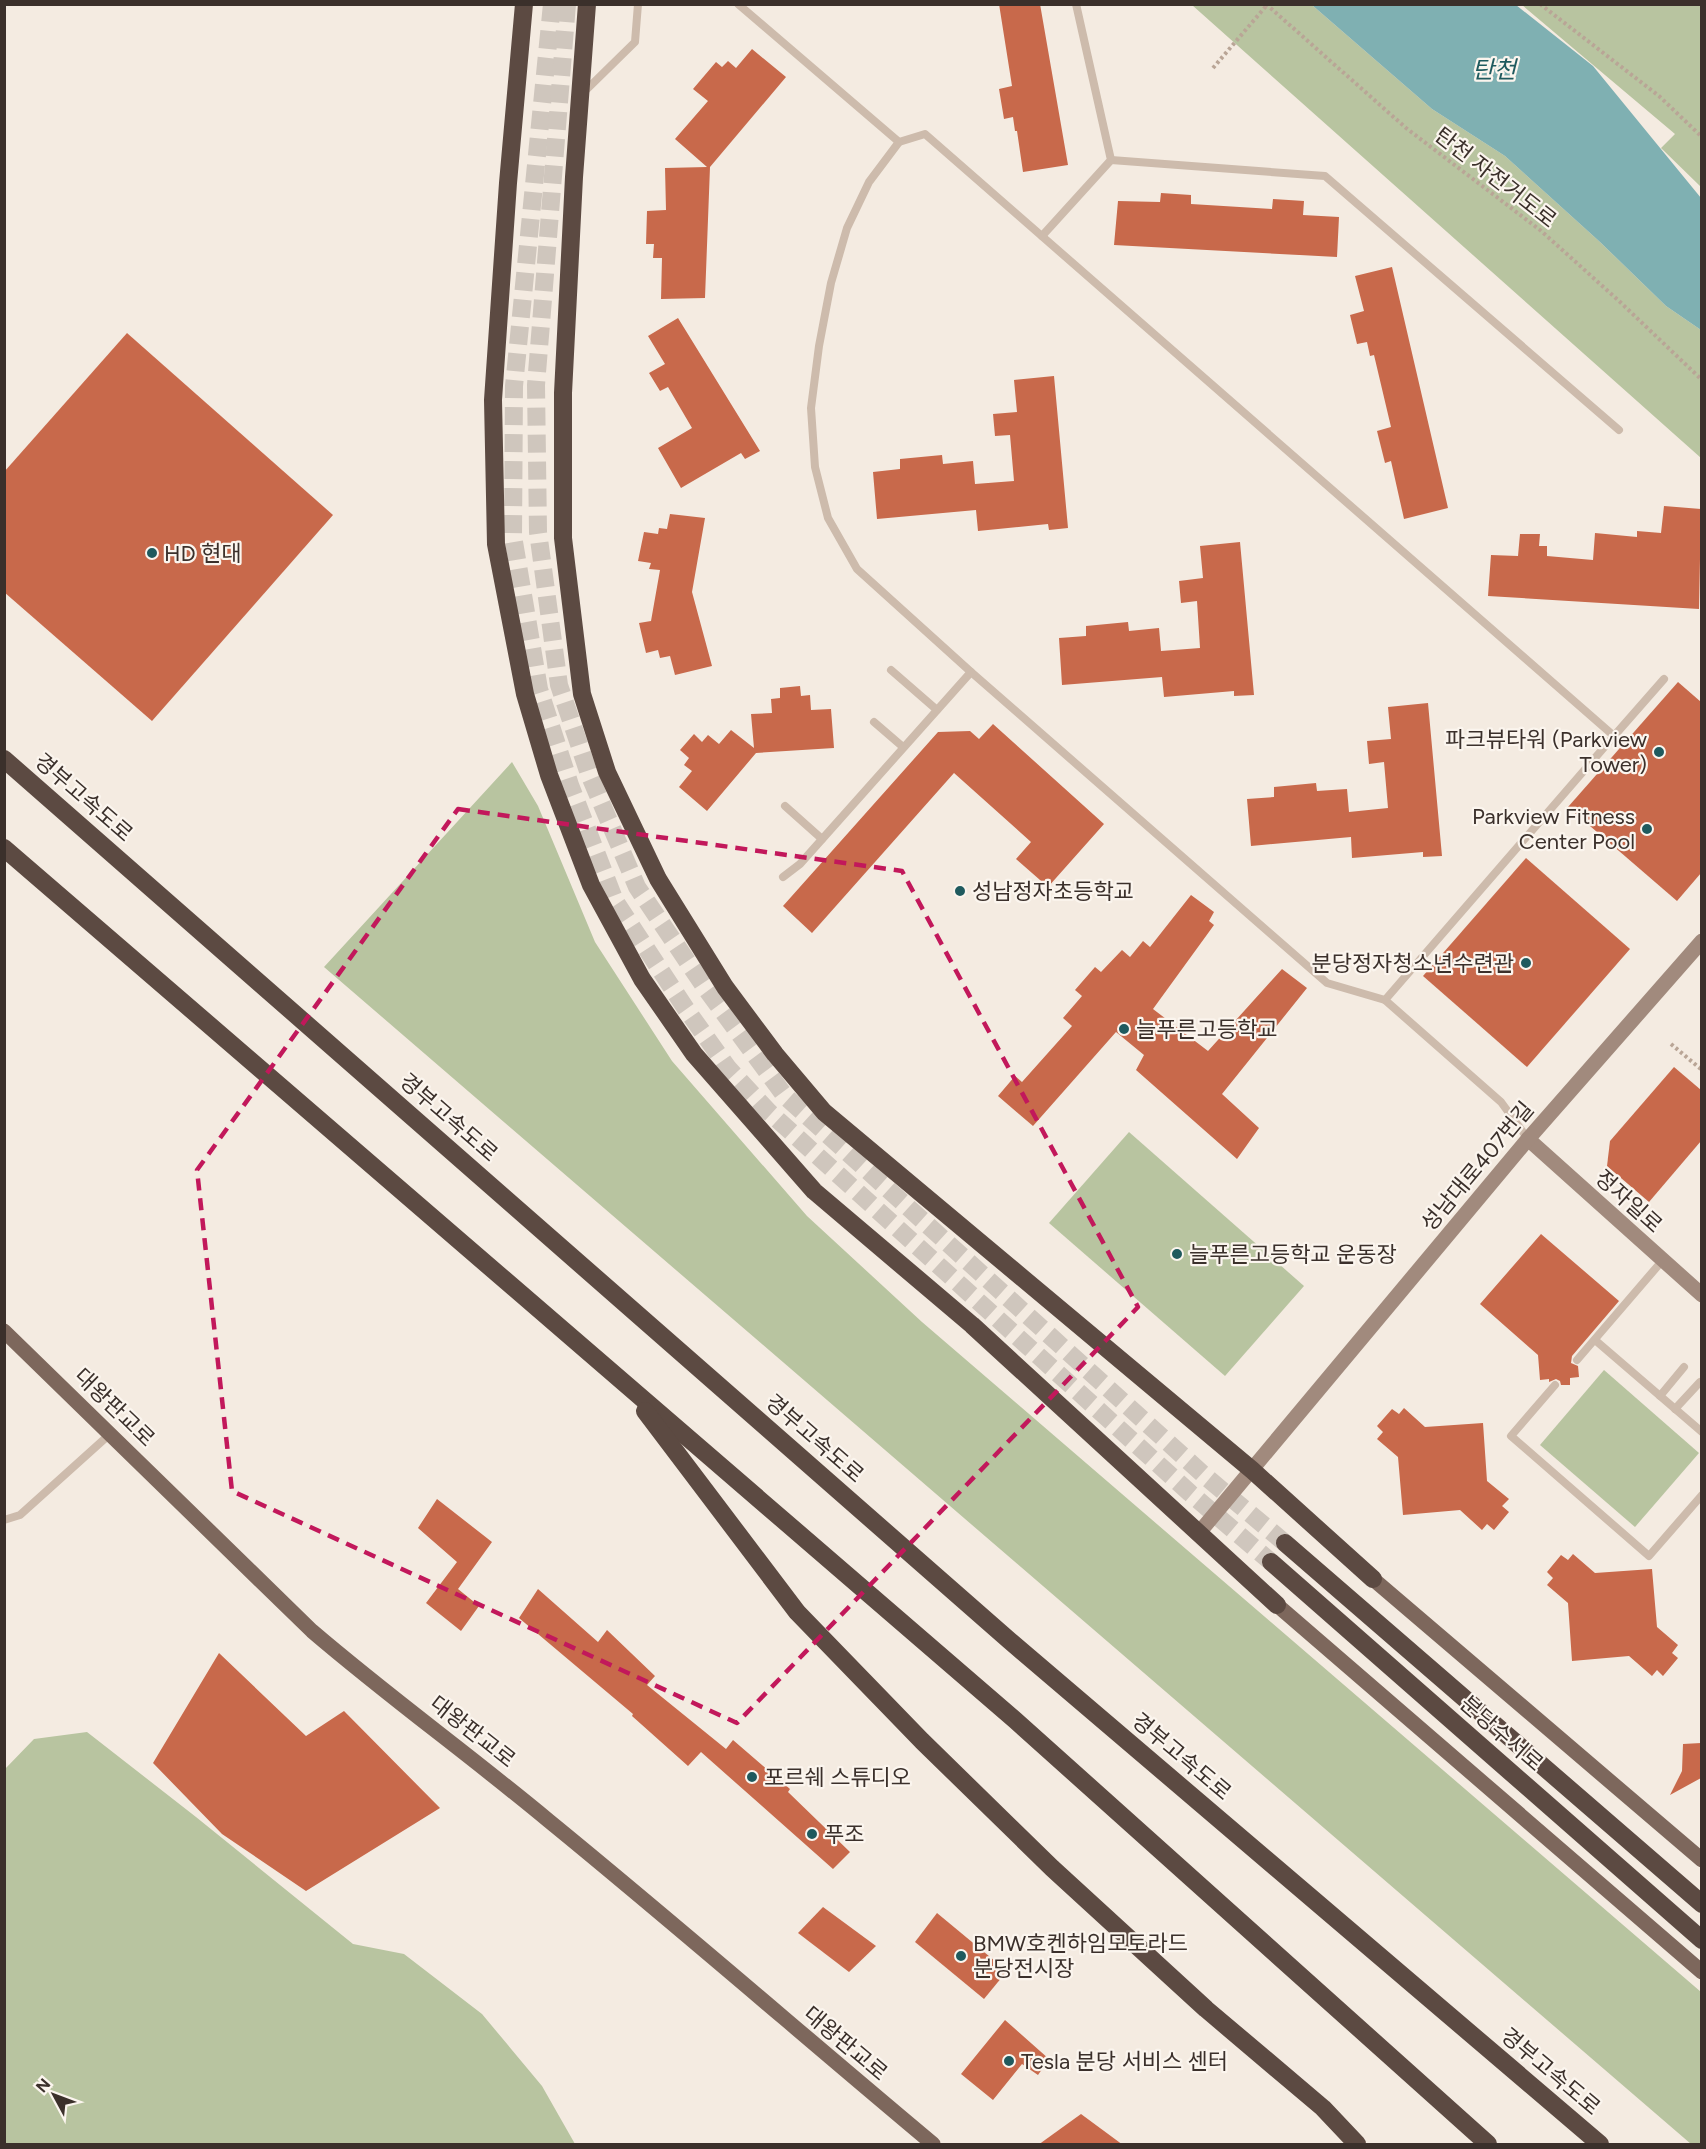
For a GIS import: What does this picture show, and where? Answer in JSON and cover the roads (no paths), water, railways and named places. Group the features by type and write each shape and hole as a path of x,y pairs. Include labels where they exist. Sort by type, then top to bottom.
{"highway":[{"path":"525,4 508,183 493,400 496,544 525,694 549,775 591,885 642,979 694,1054 814,1191 972,1325 1277,1605"},
{"path":"587,4 563,393 563,538 582,694 607,772 658,879 725,987 775,1054 824,1112 1252,1470 1373,1579"},
{"name":"경부고속도로","path":"4,759 1010,1641 1600,2145"},
{"path":"4,848 1015,1720 1488,2145"},
{"path":"622,1381 797,1612 922,1741 1052,1868 1206,2009 1323,2108 1357,2145"},
{"name":"분당수서로","path":"1285,1543 1701,1904"},
{"name":"분당수서로","path":"1271,1562 1701,1940"}],"main road":[{"name":"대왕판교로","path":"4,1331 312,1631 345,1660 478,1762 593,1856 933,2145"},
{"path":"1373,1579 1701,1860"},
{"path":"1277,1605 1701,1972"}],"street":[{"name":"성남대로407번길","path":"1198,1534 1528,1139 1701,941"},
{"name":"정자일로","path":"1528,1139 1701,1295"}],"lane":[{"path":"580,95 634,42 638,4"},
{"path":"738,4 899,142"},
{"path":"1076,4 1111,160"},
{"path":"1528,1139 1501,1102 1385,1000 1327,983 971,672 857,569 828,518 815,467 811,408 819,346 831,283 847,228 869,182 899,142 925,134 1614,735"},
{"path":"1042,236 1111,160"},
{"path":"1111,160 1326,176 1619,430"},
{"path":"891,670 937,710"},
{"path":"783,877 800,864 971,672"},
{"path":"1385,1000 1664,679"},
{"path":"874,722 903,747"},
{"path":"785,806 822,839"},
{"path":"1577,1360 1662,1261"},
{"path":"1595,1340 1701,1432"},
{"path":"1660,1396 1684,1367"},
{"path":"1676,1409 1700,1382"},
{"path":"1555,1385 1511,1436 1649,1556 1701,1495"},
{"path":"4,1520 20,1515 110,1434"}],"water":[{"name":"탄천","path":"1312,5 1516,5 1593,66 1701,198 1701,330 1666,306 1600,242 1505,156 1432,109"}],"tunnel":[{"path":"552,4 514,386 513,536 539,689 570,785 615,901 728,1068 768,1111 1190,1493 1271,1562"},
{"path":"567,4 536,385 538,532 559,685 589,774 637,887 704,986 785,1096 1205,1476 1285,1543"}],"place":[{"name":"HD 현대","path":"152,553"},
{"name":"파크뷰타워 (Parkview Tower)","path":"1659,752"},
{"name":"Parkview Fitness Center Pool","path":"1647,829"},
{"name":"성남정자초등학교","path":"960,891"},
{"name":"분당정자청소년수련관","path":"1526,963"},
{"name":"늘푸른고등학교","path":"1124,1029"},
{"name":"늘푸른고등학교 운동장","path":"1177,1254"},
{"name":"포르쉐 스튜디오","path":"752,1777"},
{"name":"푸조","path":"812,1834"},
{"name":"BMW호켄하임모토라드 분당전시장","path":"961,1956"},
{"name":"Tesla 분당 서비스 센터","path":"1009,2061"}]}
